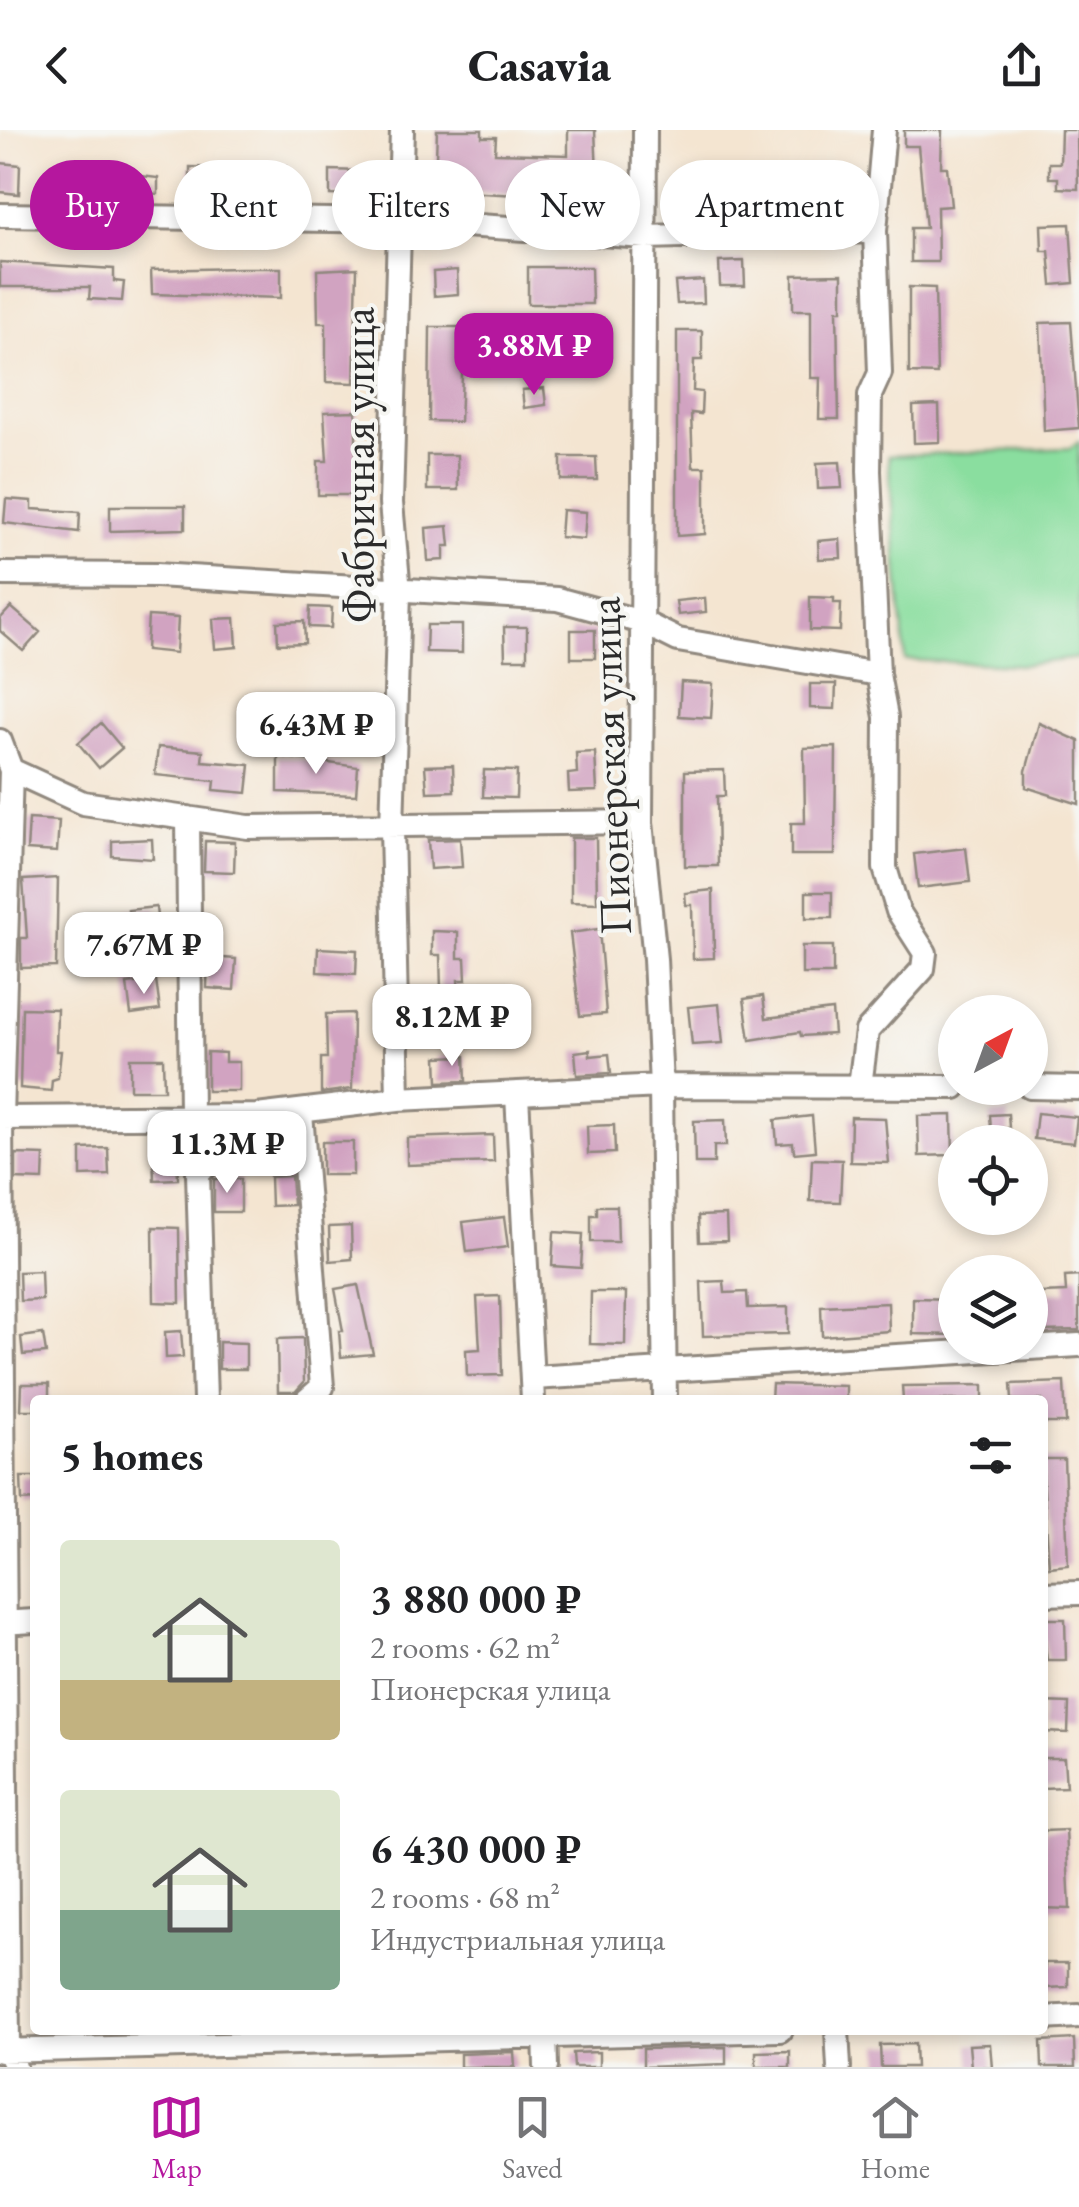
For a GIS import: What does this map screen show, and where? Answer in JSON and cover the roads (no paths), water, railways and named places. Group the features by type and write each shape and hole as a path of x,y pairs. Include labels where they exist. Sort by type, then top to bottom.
{"street":[{"name":"Фабричная улица","path":"402,130 402,160"},
{"name":"Пионерская улица","path":"645,130 641,822 662,1086 665,1395"},
{"path":"879,187 884,130"},
{"path":"0,216 332,220"},
{"path":"485,226 660,237"},
{"name":"Фабричная улица","path":"398,1099 392,828 399,592 391,503 401,250"},
{"path":"860,1086 867,1031 923,969 925,954 898,911 885,868 886,717 878,674 868,471 870,396 880,373 876,250"},
{"path":"0,574 156,575 557,599 642,622 678,640 878,674"},
{"path":"0,741 11,770 0,1118 1,1622 8,2056 478,2035"},
{"path":"11,770 83,804 248,827 641,822"},
{"path":"188,818 191,1114"},
{"path":"0,1118 258,1116 398,1099 662,1086 938,1087"},
{"path":"1048,1088 1079,1088"},
{"path":"516,1095 533,1389 666,1368 1079,1345"},
{"path":"300,1113 322,1387 313,1395"},
{"path":"205,1395 198,1174 258,1116"},
{"path":"1048,1594 1079,1593"},
{"path":"1,1622 30,1621"},
{"path":"1048,2018 1079,2016"},
{"path":"545,2035 546,2067"},
{"path":"837,2035 839,2067"}]}
